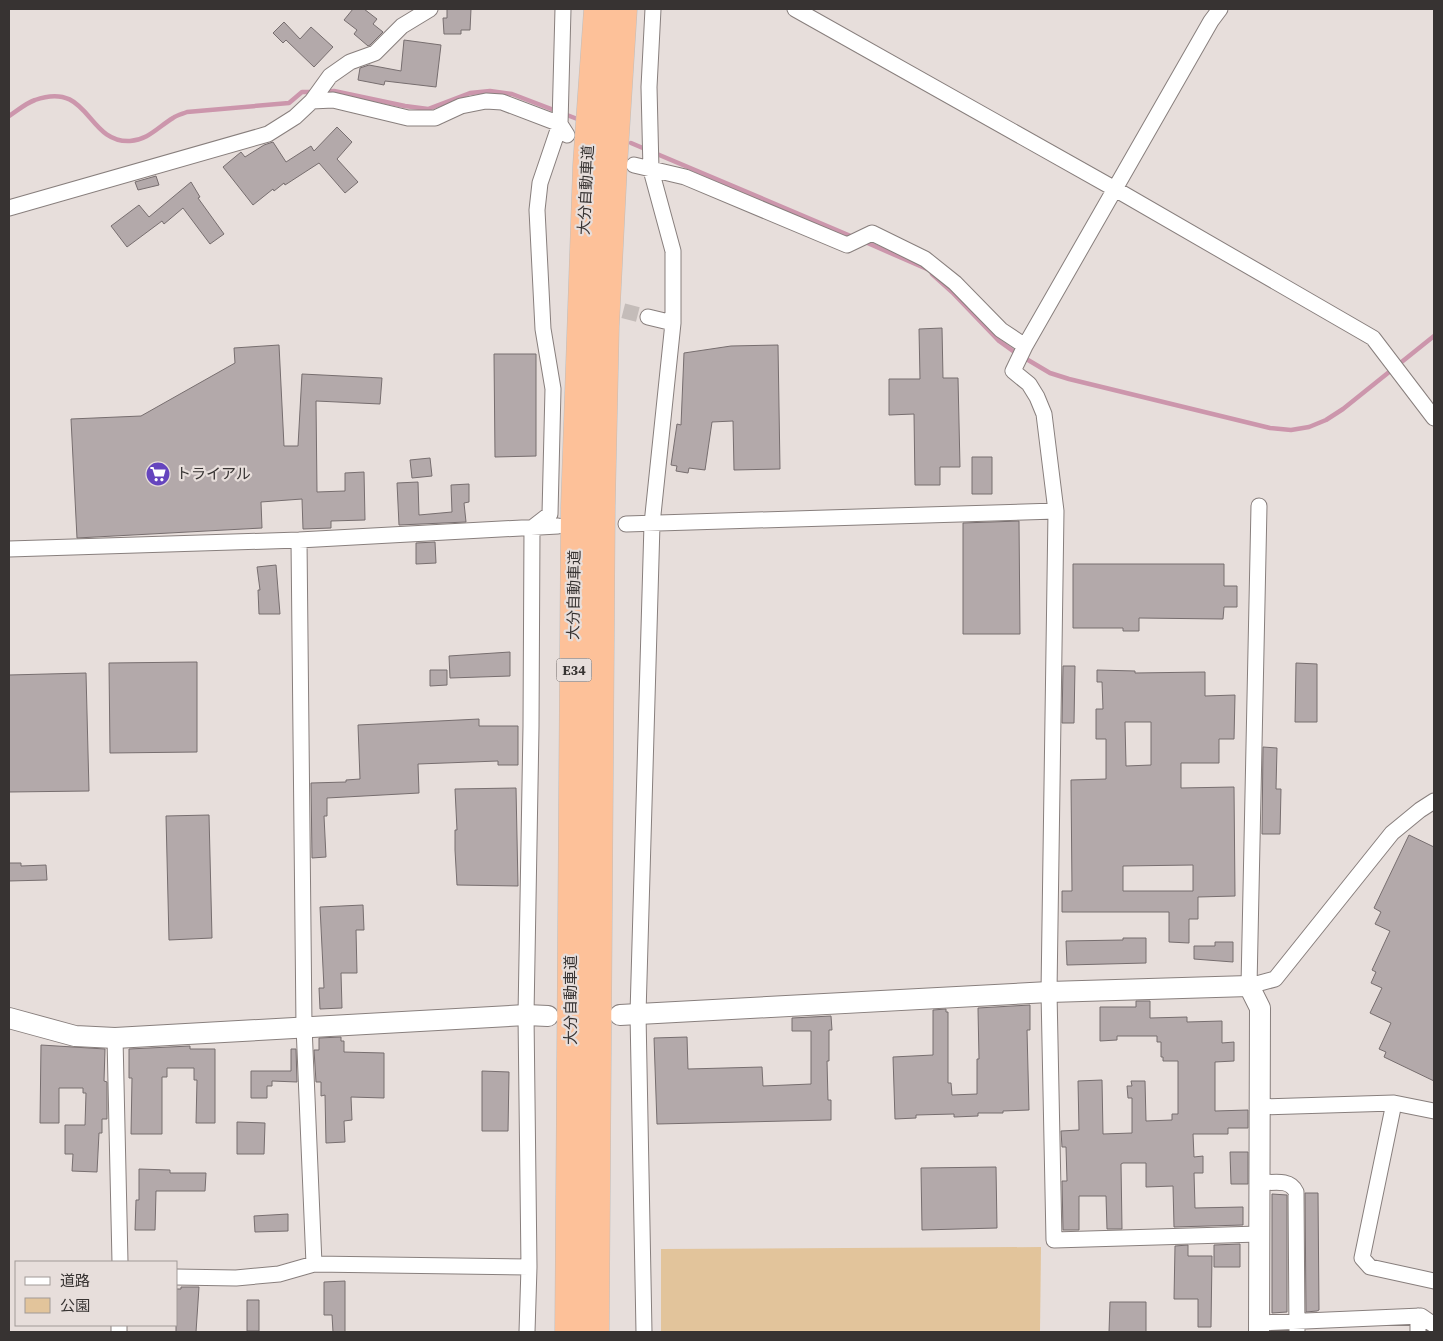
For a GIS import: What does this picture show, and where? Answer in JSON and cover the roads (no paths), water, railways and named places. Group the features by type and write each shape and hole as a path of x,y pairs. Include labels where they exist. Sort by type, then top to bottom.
{"highway":[{"name":"大分自動車道","path":"570,1332 575,506 587,165 598,9"},
{"name":"大分自動車道","path":"595,1332 601,486 605,326 612,167 623,9"}],"street":[{"path":"9,208 268,134 295,117 316,95 330,76 350,62 375,53 402,26 430,9"},
{"path":"532,528 550,514 553,389 543,329 537,210 540,183 562,121 563,9"},
{"path":"644,1332 629,1015 652,524 673,323 673,251 651,157 649,87 652,9"},
{"path":"794,9 1115,189 1373,338 1434,418"},
{"path":"1220,9 1211,21 1013,371 1029,384 1044,414 1056,511 1049,992 1054,1240 1259,1234"},
{"path":"316,95 408,118 435,118 461,106 486,101 502,102 562,121"},
{"path":"634,165 651,157"},
{"path":"651,157 686,177 847,245 872,233 924,259 955,283 1001,330 1021,354"},
{"path":"648,317 673,323"},
{"path":"1259,506 1249,986 1260,1008 1259,1328 1330,1326 1418,1316 1434,1325"},
{"path":"626,524 1056,511"},
{"path":"9,550 299,540 558,526"},
{"path":"528,1332 526,1015 532,528"},
{"path":"299,540 304,1026 314,1264"},
{"path":"629,1015 1049,992 1249,986 1276,980 1392,833 1420,810 1434,802"},
{"path":"9,1018 75,1036 115,1038 304,1026 526,1015 548,1016"},
{"path":"115,1038 120,1261"},
{"path":"1259,1107 1394,1103 1434,1111"},
{"path":"1394,1103 1362,1258 1370,1267 1434,1279"},
{"path":"1259,1183 1288,1183 1294,1186 1296,1192 1297,1327"},
{"path":"178,1277 236,1278 279,1274 314,1264 529,1267"},
{"path":"1418,1316 1418,1332"}],"waterway":[{"path":"323,92 334,91 428,109 470,93 490,91 512,94 580,120"},
{"path":"9,116 35,100 53,96 67,98 78,105 104,133 116,139 130,141 148,136 175,117 187,112 289,103 302,92 315,92"},
{"path":"631,143 853,237"},
{"path":"863,241 927,269"},
{"path":"932,274 999,341 1050,373 1270,428 1291,430 1309,427 1326,420 1343,409 1434,336"}],"tunnel":[{"path":"601,305 648,317"}],"place":[{"name":"トライアル","path":"158,474"}]}
